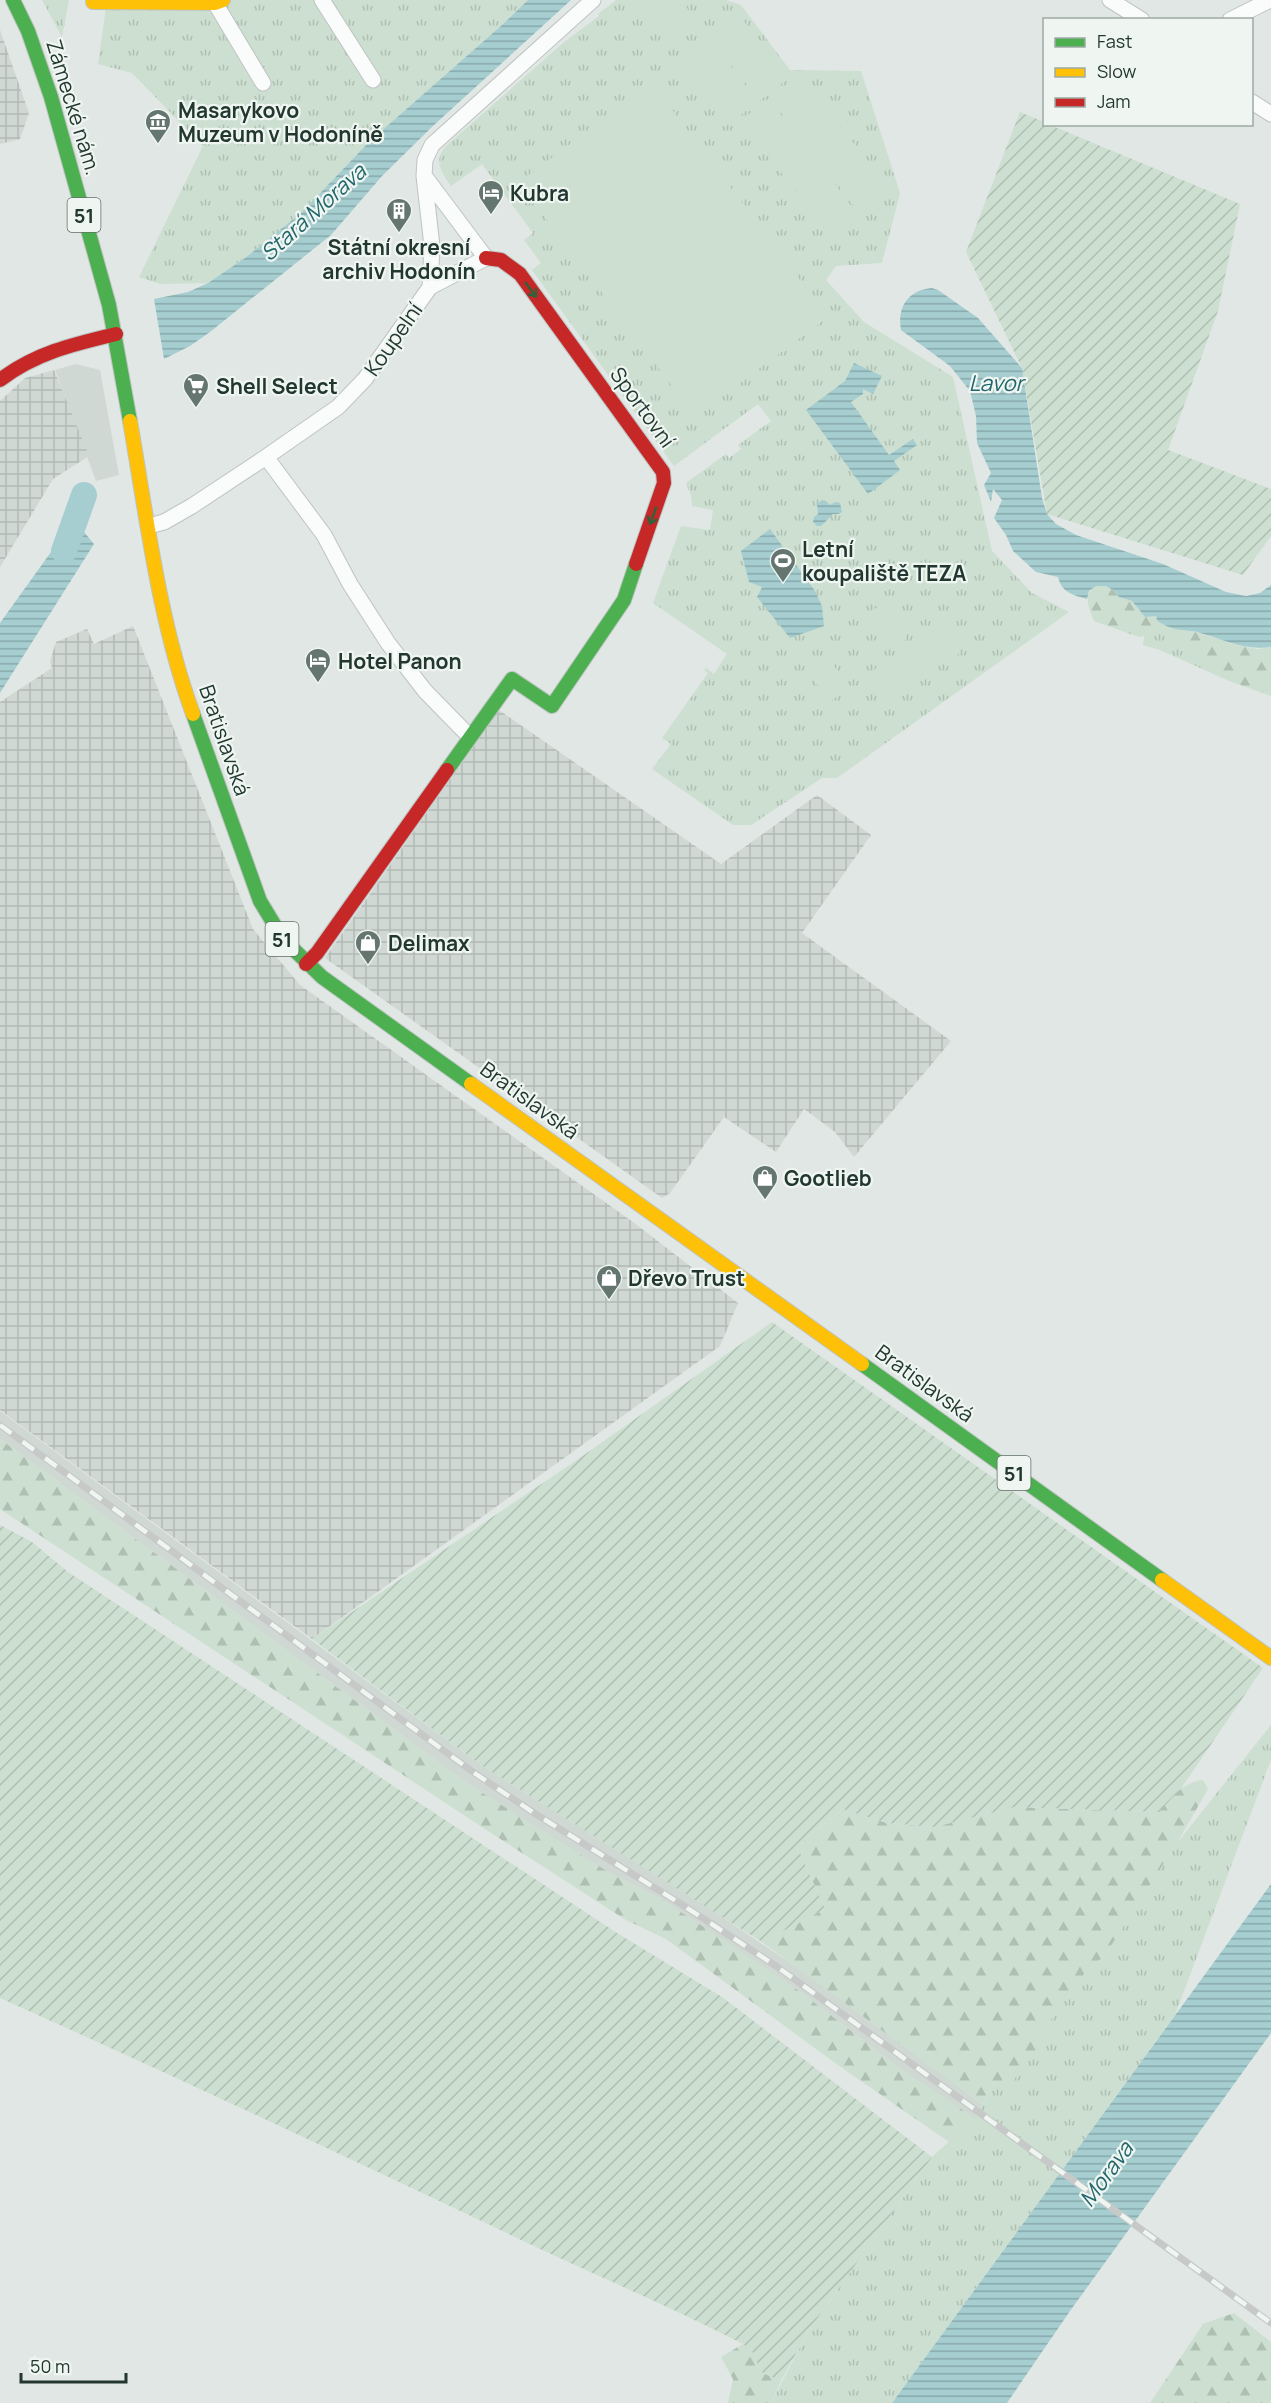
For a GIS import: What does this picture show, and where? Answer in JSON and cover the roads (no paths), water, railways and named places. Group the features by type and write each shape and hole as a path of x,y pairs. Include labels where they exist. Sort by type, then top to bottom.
{"main road":[{"name":"Zámecké nám.","path":"13,0 28,31 58,120 116,334"},
{"path":"93,1 219,2"},
{"name":"Sportovní","path":"470,737 512,679 552,705 624,600 664,483 663,471 657,461 520,274 501,260 486,258"},
{"path":"0,380 31,357 56,348 116,334"},
{"name":"Bratislavská","path":"116,334 175,660 260,901 278,932 306,964 1271,1658"},
{"path":"306,964 369,882 470,737"}],"street":[{"path":"322,0 373,80"},
{"name":"Koupelní","path":"149,526 164,522 192,506 266,457 338,407 365,379 430,287 432,246 424,176 425,160 432,145 593,0"},
{"path":"1110,0 1139,18"},
{"path":"1234,18 1270,0"},
{"path":"219,2 263,83"},
{"path":"1253,103 1271,114"},
{"path":"424,176 486,258 430,287"},
{"path":"266,457 324,535 350,584 388,643 425,691 470,737"}],"water":[{"path":"528,0 571,0 434,125 382,176 331,235 210,332 190,346 164,359 154,299 188,292 208,283 245,258 301,213 370,141"},
{"name":"Lavor","path":"932,288 978,318 1022,368 1042,498 1047,514 1056,524 1076,535 1163,564 1226,592 1246,596 1260,593 1271,585 1271,647 1243,646 1197,632 1169,627 1159,622 1156,616 1145,617 1132,601 1119,597 1106,586 1096,586 1089,591 1087,599 1073,594 1062,587 1058,577 1036,572 1013,551 1006,535 994,518 1002,500 993,489 991,502 984,485 991,473 977,443 976,416 970,391 950,366 901,330 901,314 906,301 916,292"},
{"path":"854,363 882,376 873,394 863,389 863,394 851,402 889,455 913,439 917,445 894,461 900,470 868,494 806,410 845,381"},
{"name":"Letní koupaliště TEZA","path":"822,500 830,505 835,502 840,503 842,512 833,514 821,526 817,526 813,522 814,517 818,514 817,504"},
{"path":"74,520 94,544 0,693 0,623"},
{"name":"Letní koupaliště TEZA","path":"770,529 815,591 822,606 824,626 790,638 757,597 762,587 749,582 741,551"},
{"name":"Morava","path":"1271,1884 1271,2033 1070,2311 1007,2403 892,2403"}],"waterway":[{"name":"Stará Morava","path":"64,551 84,495"}],"railway":[{"path":"0,1425 473,1772 776,1966 1271,2323"}],"place":[{"name":"Masarykovo Muzeum v Hodoníně","path":"158,145"},
{"name":"Kubra","path":"491,216"},
{"name":"Státní okresní archiv Hodonín","path":"399,234"},
{"name":"Shell Select","path":"196,409"},
{"name":"Letní koupaliště TEZA","path":"783,584"},
{"name":"Hotel Panon","path":"318,684"},
{"name":"Delimax","path":"368,966"},
{"name":"Gootlieb","path":"765,1201"},
{"name":"Dřevo Trust","path":"609,1301"}]}
